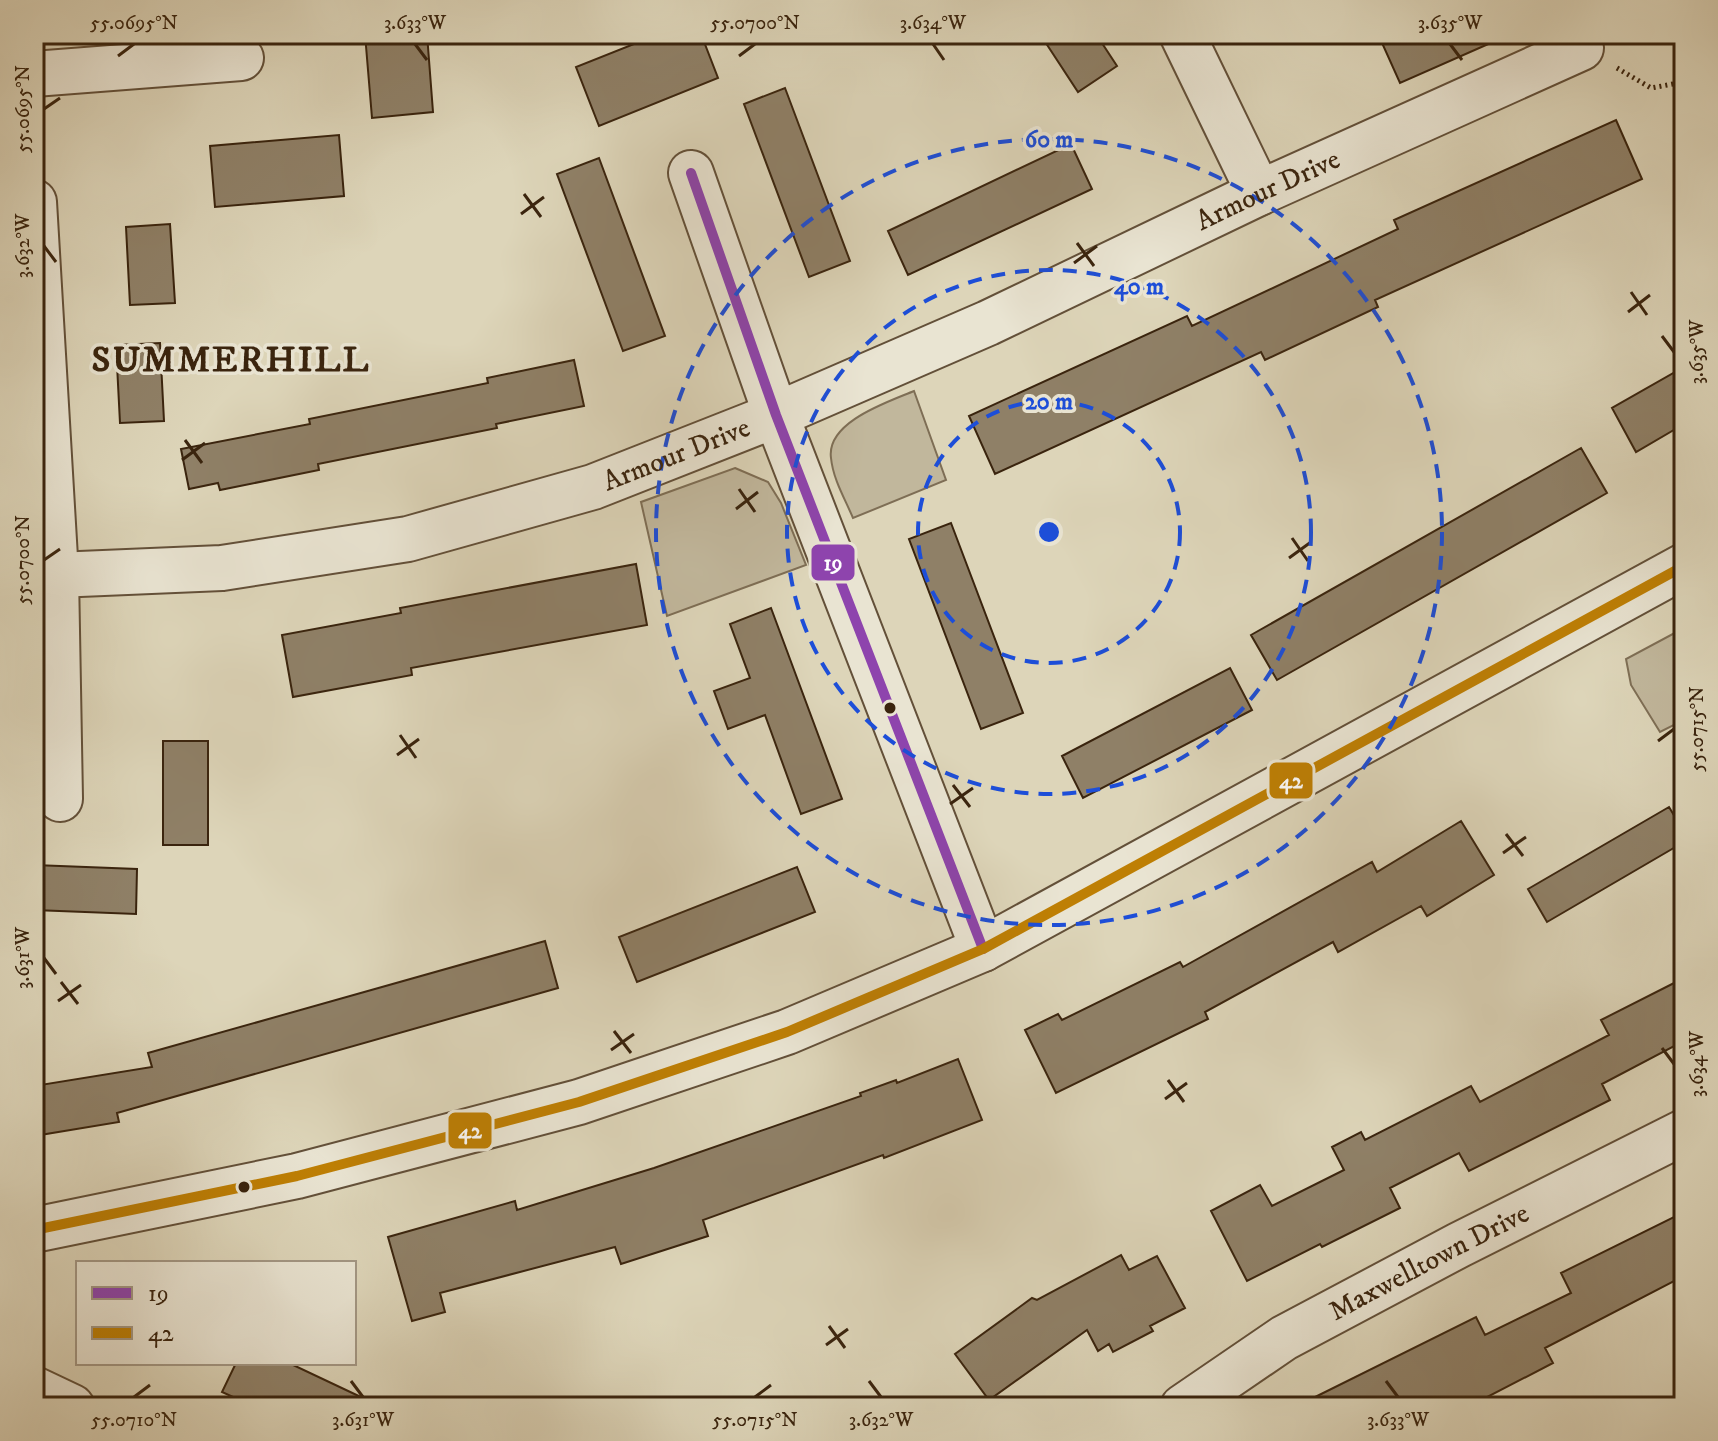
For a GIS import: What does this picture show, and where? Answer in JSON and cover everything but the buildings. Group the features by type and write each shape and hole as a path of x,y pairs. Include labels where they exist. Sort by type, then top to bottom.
{"street":[{"path":"1182,34 1259,193"},
{"name":"Armour Drive","path":"56,575 222,568 408,539 593,487 776,415 988,323 1259,193 1581,48"},
{"path":"34,74 241,58"},
{"path":"691,173 776,415 983,949"},
{"path":"34,202 37,316 56,575 63,798"},
{"path":"34,1230 297,1176 579,1102 787,1032 983,949 1684,566"},
{"name":"Maxwelltown Drive","path":"1183,1407 1284,1338 1459,1245 1684,1132"},
{"path":"34,1389 72,1407"}],"path":[{"path":"1581,48 1651,88 1684,82"}],"shaded area":[{"path":"914,391 946,480 853,518 834,474 832,445 838,434 861,415"},
{"path":"735,468 768,482 781,503 806,565 667,616 641,502"},
{"path":"1684,628 1684,720 1660,732 1631,685 1626,659"}],"transit line":[{"name":"19","path":"691,173 776,415 983,949"},
{"name":"42","path":"34,1230 297,1176 579,1102 787,1032 983,949 1684,566"}],"district":[{"name":"SUMMERHILL","path":"231,360"}]}
